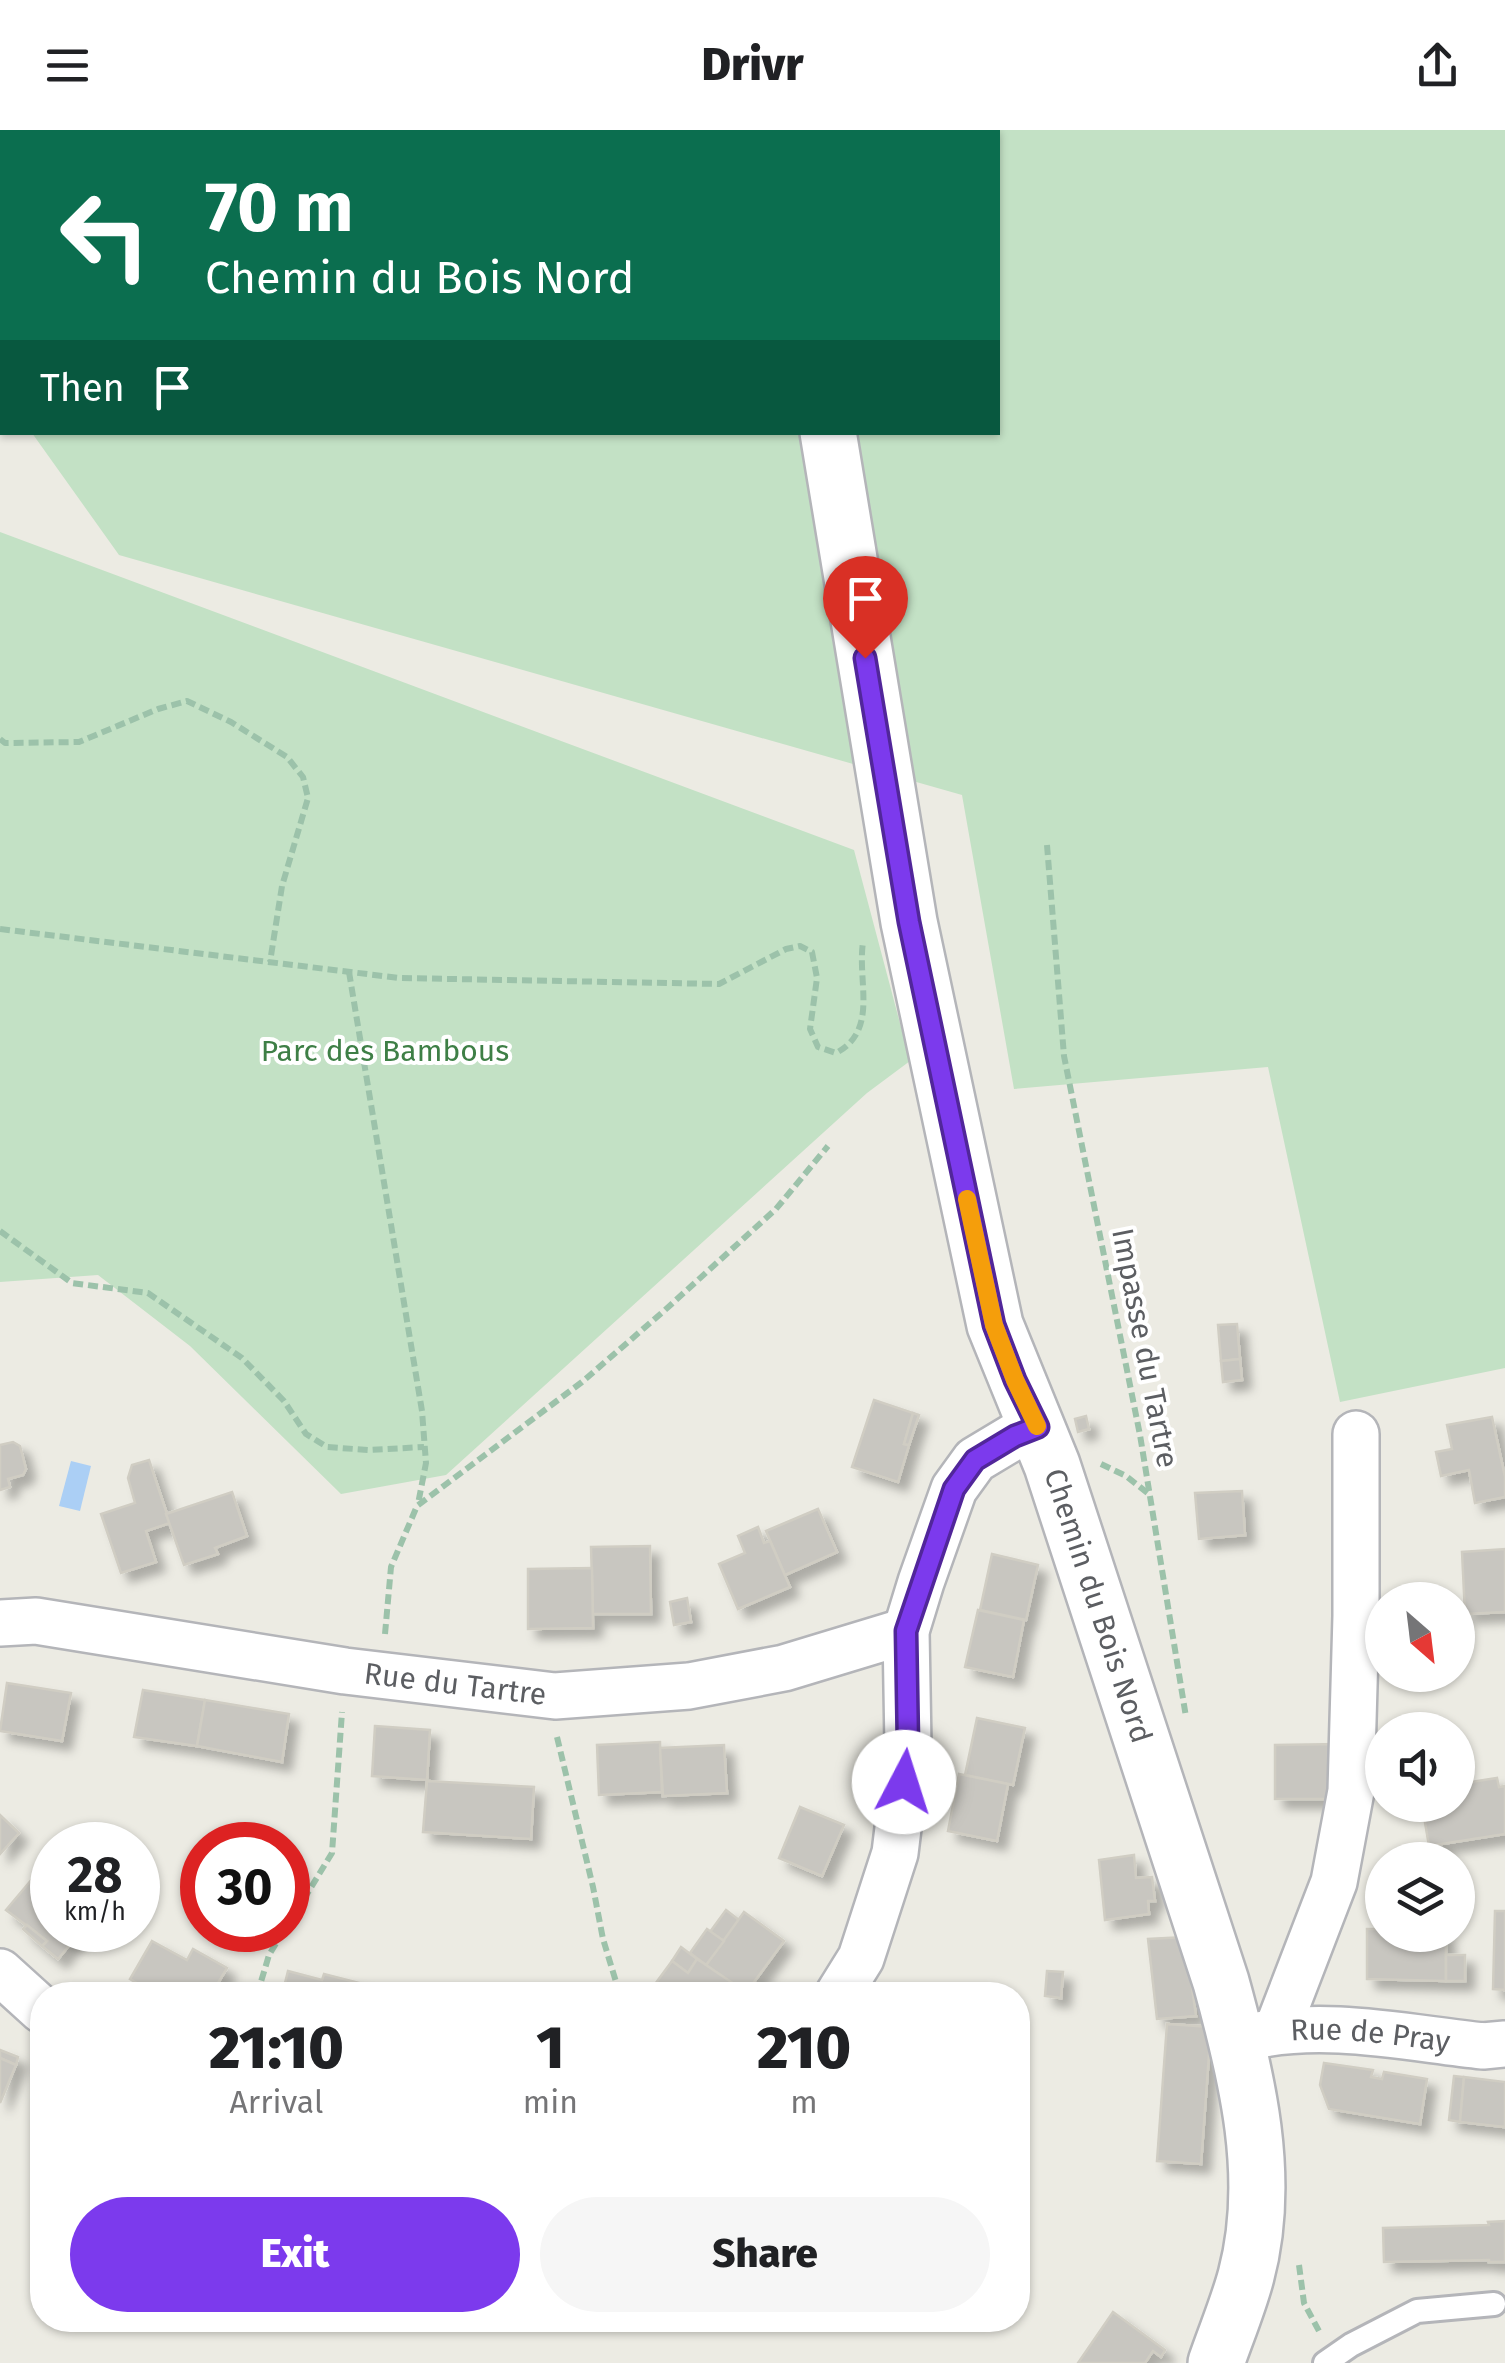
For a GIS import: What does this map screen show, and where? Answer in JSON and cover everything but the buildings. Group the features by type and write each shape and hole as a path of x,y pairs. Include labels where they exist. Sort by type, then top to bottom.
{"street":[{"name":"Chemin du Bois Nord","path":"828,435 909,922 994,1325 1038,1427 1222,1982 1257,2035 1254,2131 1258,2177 1247,2272 1216,2363"},
{"path":"846,1982 861,1958 895,1853 908,1746 906,1631 954,1489 975,1460 1038,1427"},
{"path":"1257,2035 1334,1882 1351,1790 1356,1434"},
{"name":"Rue du Tartre","path":"0,1622 36,1621 364,1673 555,1696 688,1686 784,1668 906,1631"},
{"path":"0,1972 30,1999"},
{"name":"Rue de Pray","path":"1257,2035 1316,2029 1484,2046 1505,2044"}],"lane":[{"path":"1334,2357 1417,2312 1494,2304"}],"path":[{"path":"0,739 78,742 187,701 231,722 287,757 303,777 308,798 282,886 270,962"},
{"name":"Impasse du Tartre","path":"1047,845 1064,1056 1140,1435 1188,1725"},
{"path":"0,929 398,978 719,984 786,949 800,946 812,952 817,978 810,1029 818,1048 836,1053 852,1044 862,1026 859,966 863,940 872,929 909,922"},
{"path":"310,1889 332,1853 364,1673 391,1566 417,1506 426,1463 422,1411 348,972"},
{"path":"417,1506 582,1382 666,1310 776,1209 828,1146"},
{"path":"0,1231 72,1282 148,1293 242,1358 284,1401 306,1434 327,1447 368,1450 424,1446"},
{"path":"555,1696 555,1729 594,1887 602,1938 616,1982"},
{"path":"261,1982 271,1952"},
{"path":"1298,2258 1304,2303 1334,2357"}],"green space":[{"path":"1000,130 1505,130 1505,1368 1340,1402 1268,1067 1014,1089 962,795 119,555 33,435 1000,435"},
{"name":"Parc des Bambous","path":"0,532 854,850 910,1061 867,1093 446,1475 341,1494 190,1346 98,1275 0,1282"}],"water":[{"path":"71,1461 91,1466 80,1511 59,1506"}],"slow traffic":[{"path":"967,1199 994,1325 1037,1426"}],"route":[{"path":"865,658 909,922 994,1325 1038,1427 975,1460 954,1489 906,1631 908,1746 904,1782"}]}
